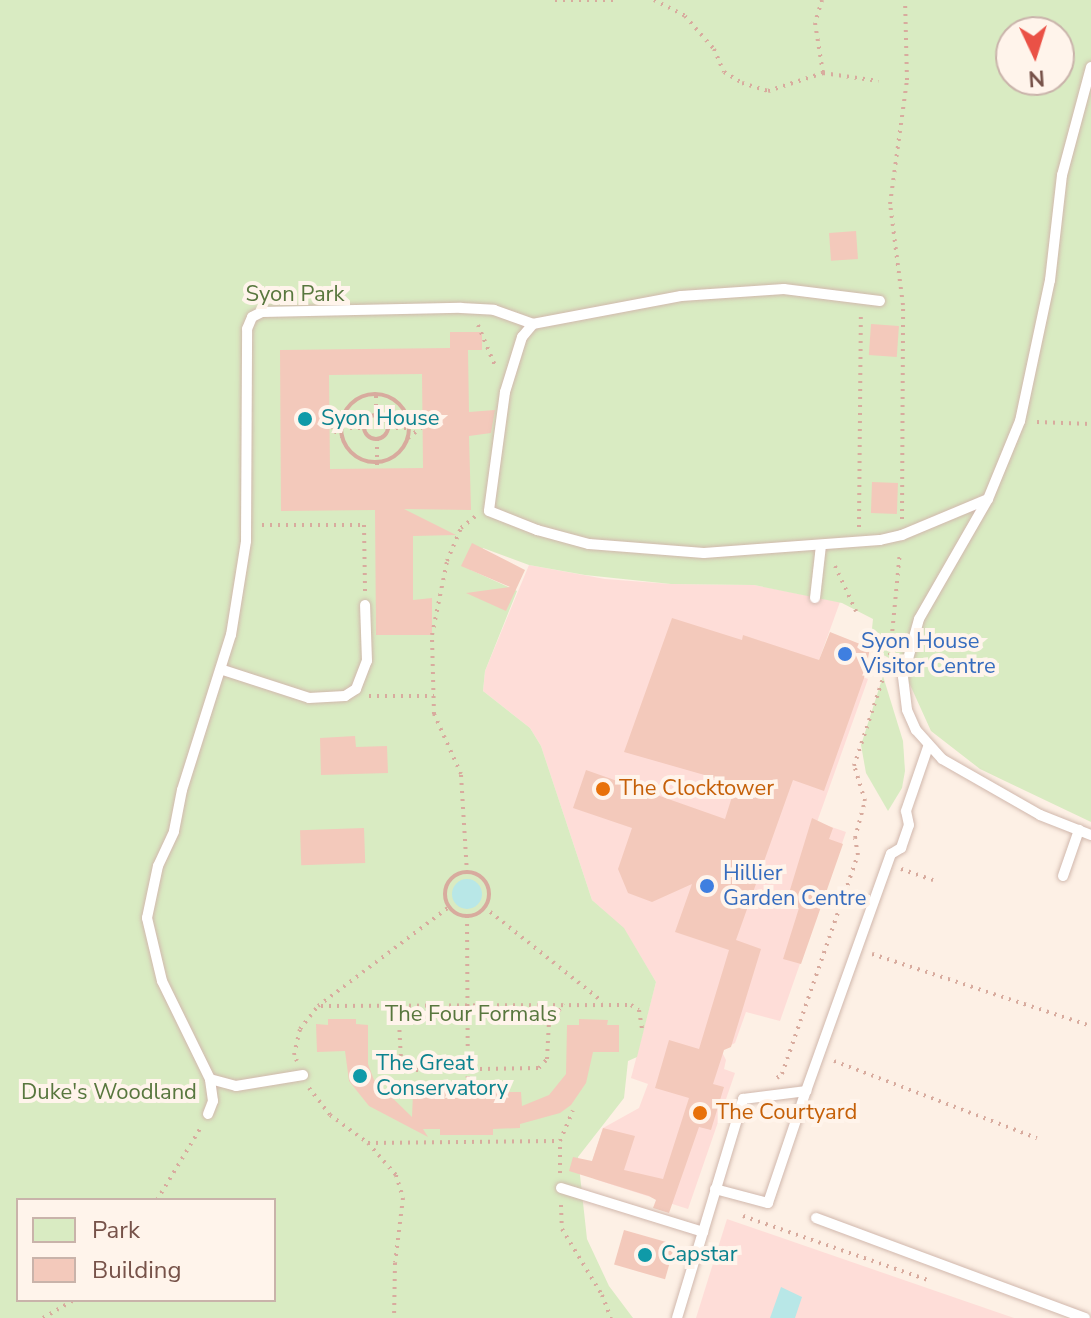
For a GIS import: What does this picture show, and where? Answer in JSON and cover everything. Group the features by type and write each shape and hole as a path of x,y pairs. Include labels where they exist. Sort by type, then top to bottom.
{"lane":[{"path":"1091,67 1062,175 1047,296 1020,421 988,499 934,589 908,650 903,677 907,710 928,747 973,780 1040,815 1091,835"},
{"path":"208,1114 213,1101 210,1079 162,981 147,918 158,866 174,831 182,790 223,670 246,541 247,329 252,317 262,312 461,308 494,310 533,324 681,296 784,289 880,301"},
{"path":"533,324 522,337 505,392 489,511 537,530 589,544 643,551 704,553 821,545 902,535 988,499"},
{"path":"815,598 821,545"},
{"path":"223,670 309,698 345,696 356,689 367,661 365,605"},
{"path":"715,1189 768,1203 891,854 901,848 909,825 906,811 928,747"},
{"path":"1063,876 1079,830"},
{"path":"210,1079 236,1086 303,1075"},
{"path":"677,1318 743,1099 806,1091"},
{"path":"561,1188 703,1232"},
{"path":"816,1218 1085,1318"}],"path":[{"path":"555,0 616,0"},
{"path":"654,0 685,16 714,49 724,72 742,83 768,91 823,73 878,81"},
{"path":"822,0 815,23 823,73"},
{"path":"769,1083 782,1074 858,855 855,838 865,801 854,766 889,658 902,535 903,305 890,204 907,80 905,0"},
{"path":"849,310 861,312 859,541"},
{"path":"473,321 480,326 505,392"},
{"path":"376,394 376,414"},
{"path":"376,394 392,399 406,413 422,427 392,457 377,461 356,456 343,437 330,428 359,398 376,394"},
{"path":"406,413 407,440"},
{"path":"376,414 385,418 388,428 384,436 377,439 369,437 364,428 367,418 376,414"},
{"path":"343,417 343,437"},
{"path":"1020,421 1091,424"},
{"path":"342,428 364,428"},
{"path":"388,428 408,428"},
{"path":"377,439 377,468"},
{"path":"467,873 461,774 434,714 432,635 447,561 461,528 472,518 489,511"},
{"path":"253,525 364,525 365,605"},
{"path":"345,696 434,696"},
{"path":"858,855 871,859"},
{"path":"899,868 933,880"},
{"path":"467,873 486,884 488,898 484,907 467,916 449,907 445,895 446,886 456,875 467,873"},
{"path":"394,1318 395,1263 403,1198 396,1175 368,1143 330,1115 303,1075 294,1055 300,1029 318,1006 449,907"},
{"path":"484,907 605,1003"},
{"path":"467,916 468,1086"},
{"path":"858,950 1091,1026"},
{"path":"318,1006 605,1003 631,1005 639,1010 642,1029"},
{"path":"385,1004 399,1022 400,1055 405,1065 416,1070 539,1068 548,1053 549,1023 564,1004"},
{"path":"821,1055 1037,1138"},
{"path":"573,1111 560,1141 562,1229 602,1295 611,1318"},
{"path":"158,1198 208,1114"},
{"path":"368,1143 560,1141"},
{"path":"740,1215 946,1286"},
{"path":"43,1318 71,1302"}],"shaded area":[{"name":"Hillier Garden Centre","path":"529,565 605,579 754,585 840,602 819,660 868,679 817,822 846,832 780,1021 746,1012 735,1043 721,1050 726,1060 724,1069 735,1073 688,1209 594,1179 590,1168 603,1128 639,1108 648,1084 631,1078 656,982 624,929 592,900 541,746 530,728 483,691 485,671"},
{"path":"727,1219 1014,1318 696,1318"}],"green space":[{"name":"Syon Park","path":"0,0 1091,0 1091,822 980,769 931,731 892,645 889,658 870,648 873,619 842,603 754,585 671,584 585,575 529,565 483,548 471,570 517,591 485,671 483,691 530,728 541,746 592,900 624,928 656,982 637,1057 628,1061 624,1098 578,1157 587,1239 609,1286 633,1318 0,1318"},
{"path":"883,676 903,741 905,771 902,788 888,811 866,773 861,745"}],"water":[{"path":"467,879 478,883 482,894 478,905 467,909 456,905 452,894 456,883"},
{"path":"781,1287 802,1297 795,1318 770,1318"}],"building":[{"path":"856,231 858,259 831,261 829,233"},
{"path":"871,324 899,326 897,357 869,355"},
{"name":"Syon House","path":"450,332 482,332 482,350 468,350 469,412 495,410 491,433 469,436 471,510 404,509 456,535 413,536 413,600 432,598 432,635 376,635 375,510 281,511 280,350 450,348","holes":["422,374 423,468 330,469 329,375"]},
{"path":"872,482 898,483 897,514 871,513"},
{"path":"472,543 525,570 506,611 466,593 510,587 461,566"},
{"path":"672,618 742,640 743,635 819,660 830,632 870,648 864,678 824,791 793,780 736,940 761,949 731,1047 724,1050 713,1084 724,1087 711,1130 699,1127 669,1213 653,1208 656,1200 649,1196 569,1171 573,1157 592,1161 603,1128 635,1136 624,1170 663,1179 689,1098 655,1088 669,1040 699,1049 729,950 675,932 692,884 652,902 628,893 618,869 632,828 573,808 586,770 725,819 736,784 624,752"},
{"path":"355,736 356,747 387,746 388,773 321,775 320,738"},
{"path":"812,818 833,828 829,839 843,844 801,964 783,959 799,908 786,903"},
{"path":"364,828 365,863 301,865 300,830"},
{"name":"The Great Conservatory","path":"328,1019 356,1019 356,1024 368,1025 368,1064 374,1080 412,1117 413,1093 441,1093 441,1085 492,1085 492,1092 521,1092 522,1106 549,1095 566,1074 567,1025 579,1025 579,1019 608,1020 607,1025 619,1025 619,1052 593,1052 586,1083 571,1105 560,1113 520,1124 520,1128 493,1129 493,1135 440,1135 440,1129 423,1129 428,1137 369,1106 349,1081 345,1051 317,1052 316,1024 328,1025"},
{"name":"Capstar","path":"624,1230 675,1245 665,1279 614,1265"}],"place":[{"name":"Syon House","path":"305,419"},
{"name":"Syon House Visitor Centre","path":"845,654"},
{"name":"The Clocktower","path":"603,789"},
{"name":"Hillier Garden Centre","path":"707,886"},
{"name":"The Great Conservatory","path":"360,1076"},
{"name":"The Courtyard","path":"700,1113"},
{"name":"Capstar","path":"645,1255"}],"park label":[{"name":"The Four Formals","path":"471,1015"},
{"name":"Duke's Woodland","path":"109,1093"}]}
